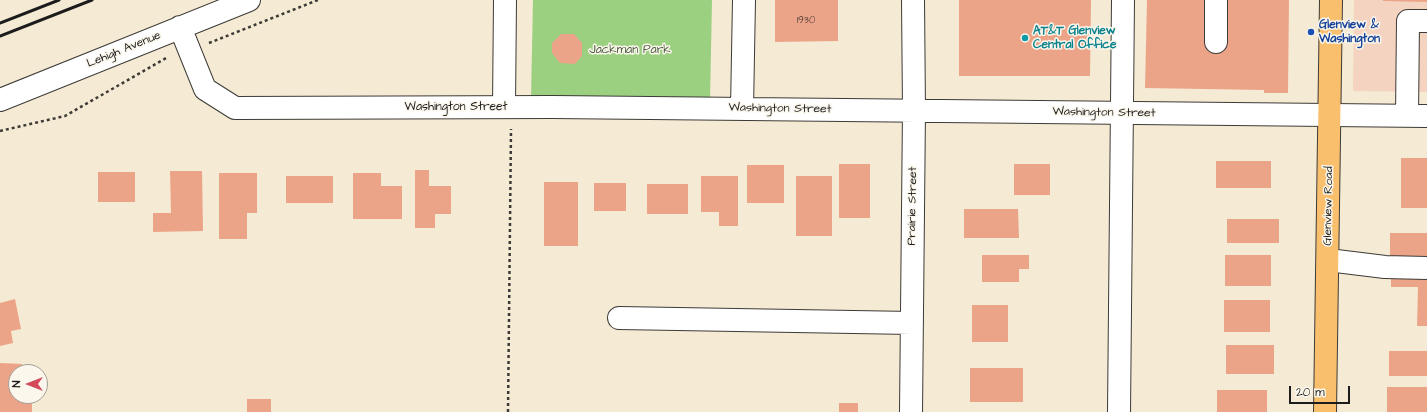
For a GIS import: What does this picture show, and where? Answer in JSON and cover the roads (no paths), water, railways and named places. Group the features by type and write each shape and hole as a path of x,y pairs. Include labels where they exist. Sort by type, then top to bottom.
{"main road":[{"name":"Glenview Road","path":"1326,412 1331,0"}],"street":[{"name":"Lehigh Avenue","path":"0,100 249,0"},
{"path":"505,0 507,107"},
{"path":"742,109 744,0"},
{"name":"Prairie Street","path":"911,412 914,110 913,0"},
{"path":"1216,0 1216,42"},
{"path":"1119,412 1123,8"},
{"path":"1417,116 1408,21 1427,21"},
{"name":"Washington Street","path":"180,27 205,89 235,108 507,107 1417,116"},
{"path":"1328,260 1385,267 1427,268"},
{"path":"619,318 912,323"}],"railway":[{"path":"0,23 59,0"},
{"path":"0,36 92,0"}],"place":[{"name":"Glenview & Washington","path":"1311,32"},
{"name":"AT&T Glenview Central Office","path":"1025,38"}],"park label":[{"name":"Jackman Park","path":"630,50"}]}
